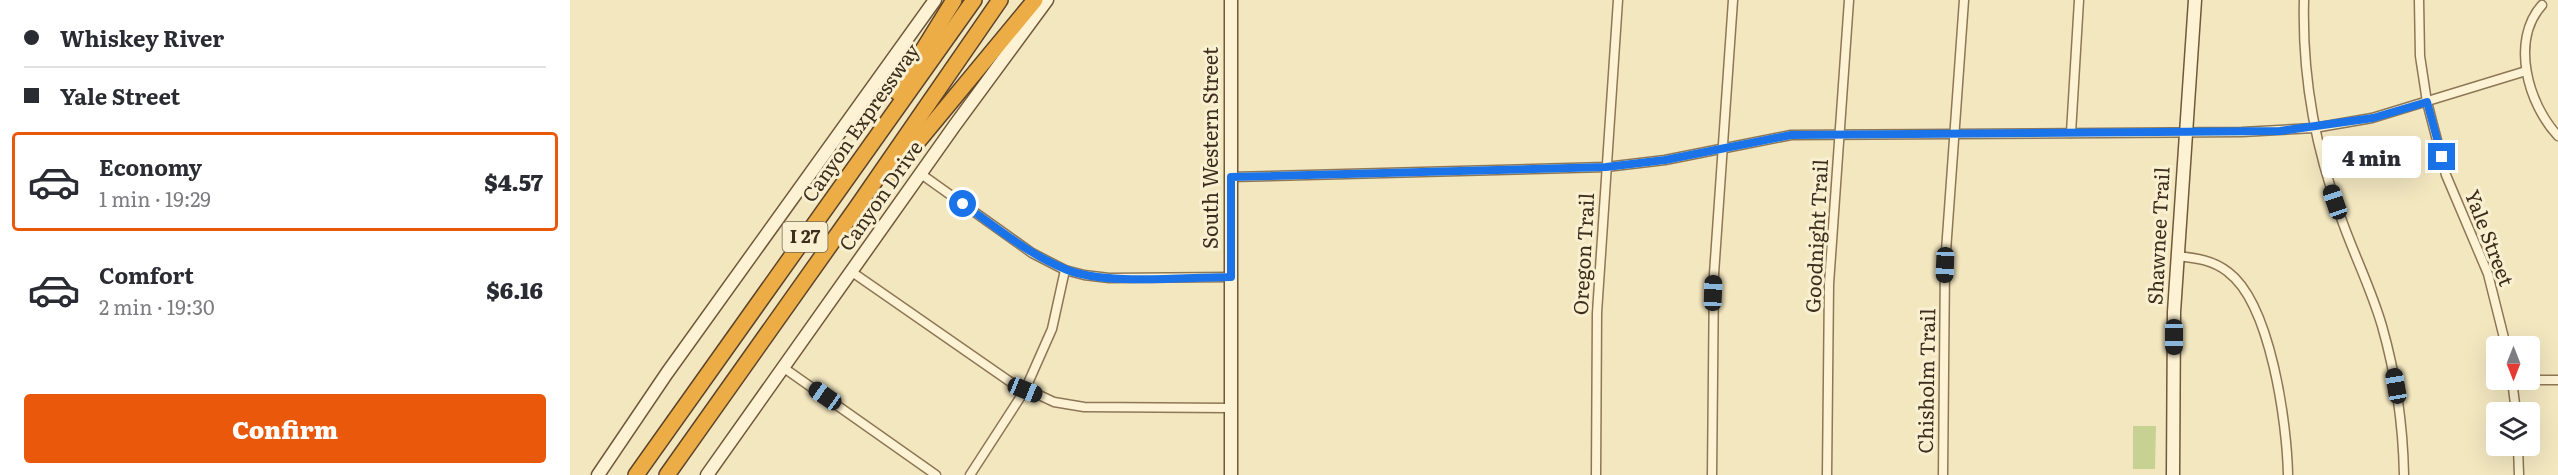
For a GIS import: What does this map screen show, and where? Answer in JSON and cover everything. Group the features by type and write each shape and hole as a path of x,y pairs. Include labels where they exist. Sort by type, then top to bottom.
{"highway":[{"path":"887,122 895,95 954,0"},
{"name":"Canyon Expressway","path":"636,475 974,0"},
{"name":"I 27","path":"667,475 1000,0"},
{"path":"857,207 871,199 1035,0"}],"main road":[{"path":"598,475 674,364 935,0"},
{"name":"Canyon Drive","path":"708,475 1047,0"},
{"name":"South Western Street","path":"1231,0 1231,475"},
{"name":"Shawnee Trail","path":"2173,475 2174,312 2196,0"}],"street":[{"name":"Oregon Trail","path":"1596,475 1597,313 1618,0"},
{"path":"1712,475 1712,331 1733,0"},
{"name":"Goodnight Trail","path":"1827,475 1829,284 1849,0"},
{"name":"Chisholm Trail","path":"1943,475 1945,265 1964,0"},
{"path":"2071,133 2079,0"},
{"path":"2304,0 2305,54 2314,128 2333,197 2382,325 2399,405 2404,475"},
{"name":"Yale Street","path":"2419,0 2420,56 2427,102 2446,175 2488,274 2504,336"},
{"path":"2542,5 2533,15 2530,26 2526,71 2540,112 2558,136"},
{"path":"1231,177 1606,167 1665,160 1791,135 2255,132 2314,128 2373,118 2526,71"},
{"path":"921,174 1032,253 1065,270 1109,278 1231,277"},
{"path":"2177,255 2201,258 2219,266 2231,274 2248,297 2274,366 2283,406 2288,475"},
{"path":"970,475 1025,390 1052,329 1065,270"},
{"path":"852,272 1025,390 1054,402 1084,407 1231,408"},
{"path":"784,368 936,475"},
{"path":"2540,380 2558,380"},
{"path":"2518,456 2519,475"}],"green space":[{"path":"2133,426 2156,426 2155,469 2133,469"}],"route":[{"path":"963,204 1032,253 1065,270 1109,278 1231,277 1231,177 1606,167 1665,160 1791,135 2280,131 2373,118 2427,102 2442,157"}]}
